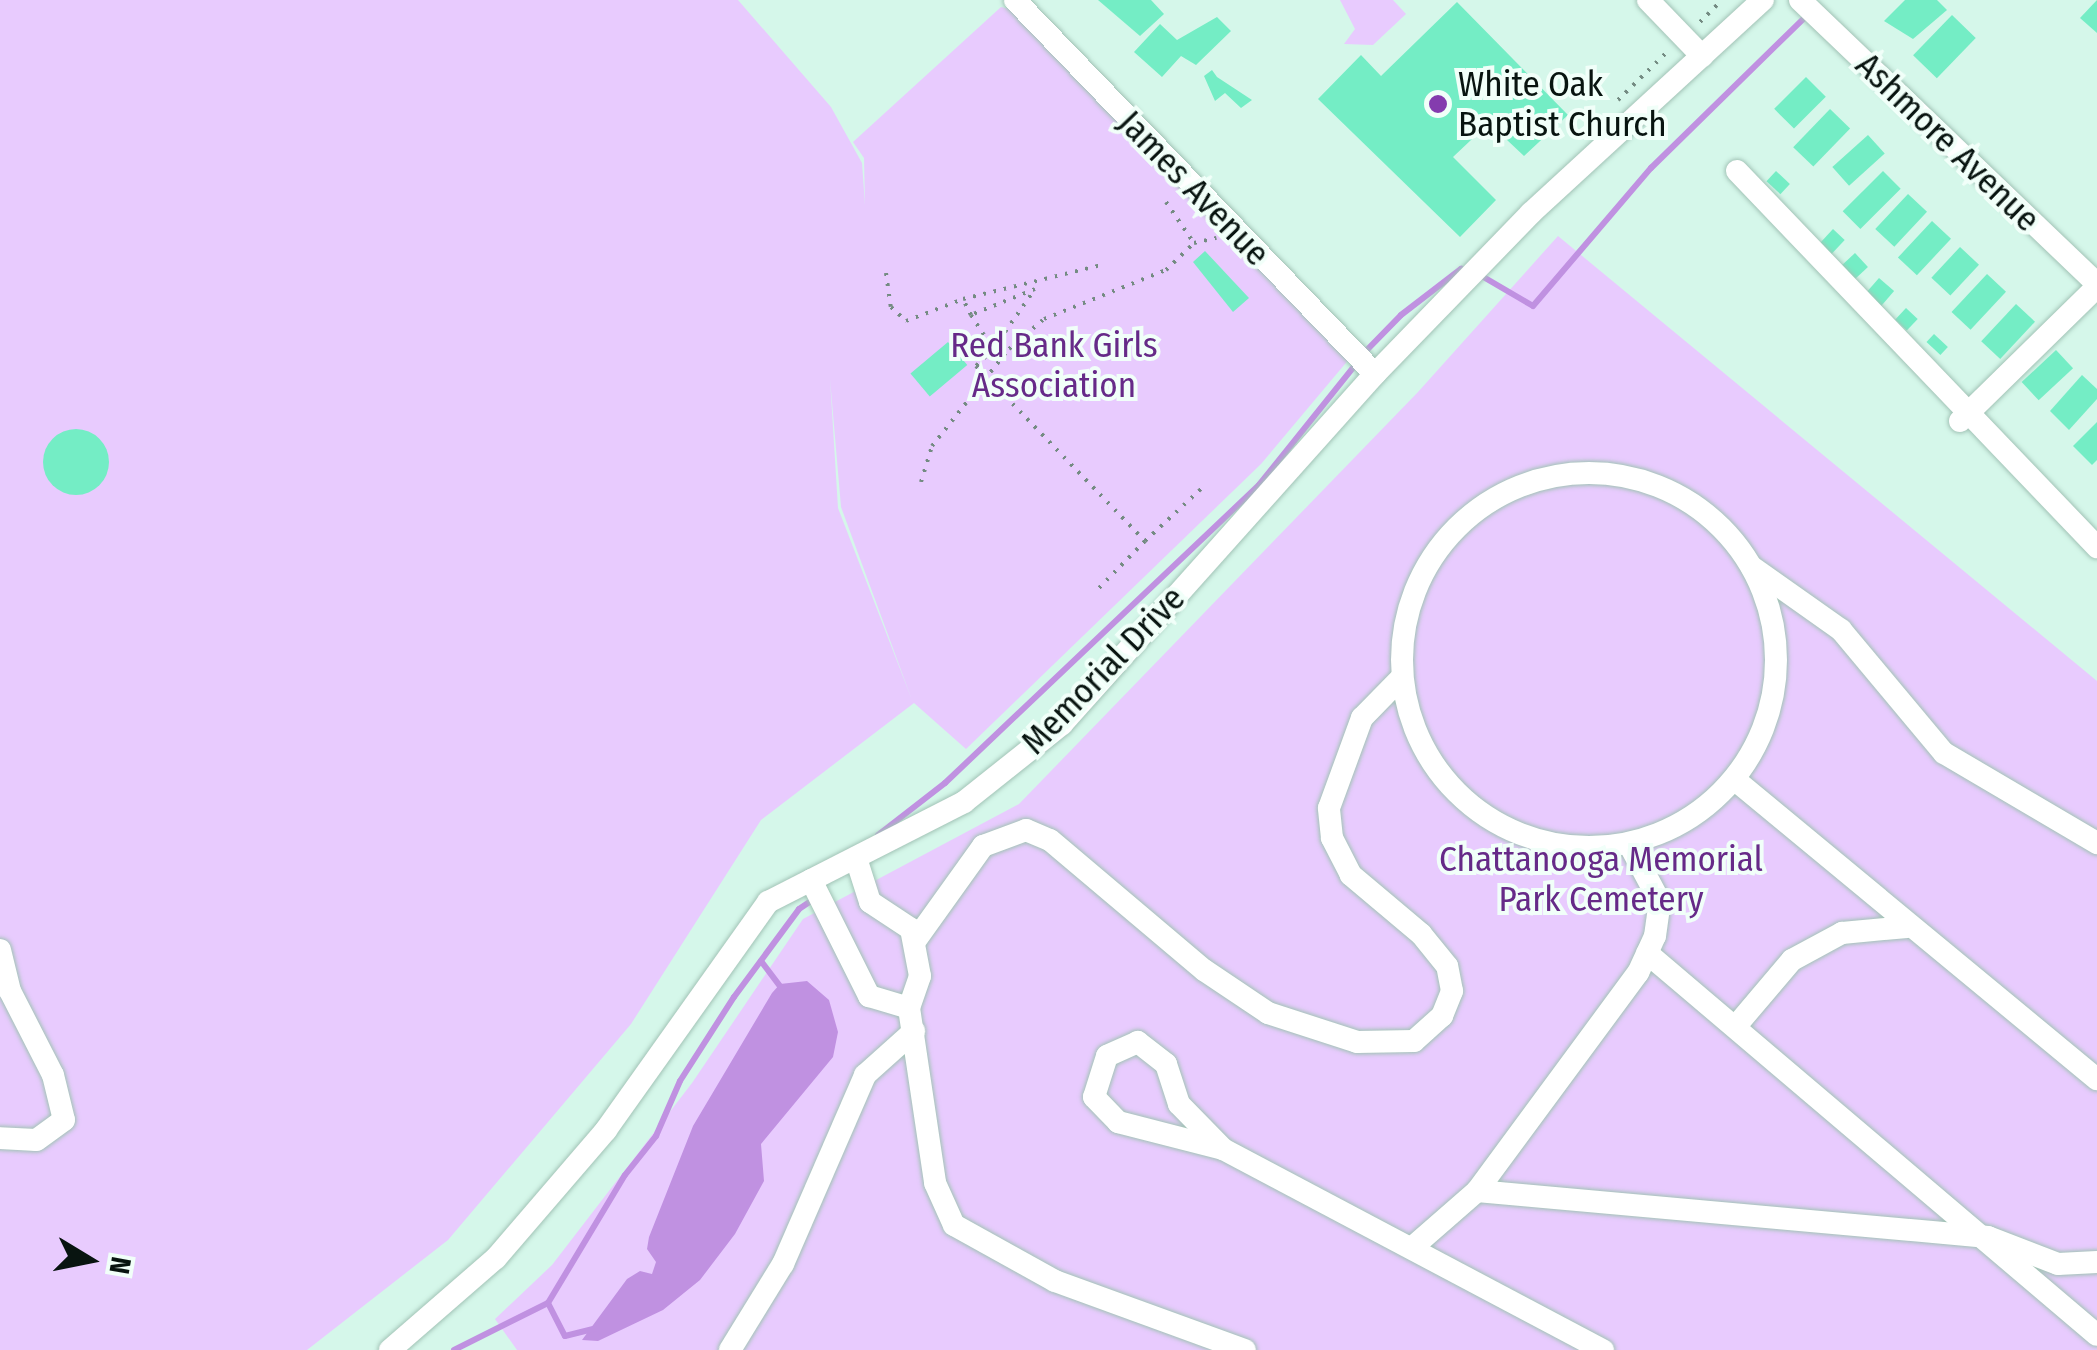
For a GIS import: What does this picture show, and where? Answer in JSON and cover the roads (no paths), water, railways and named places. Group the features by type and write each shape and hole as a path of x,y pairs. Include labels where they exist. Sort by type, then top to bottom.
{"street":[{"name":"James Avenue","path":"1015,0 1375,374"},
{"path":"1648,0 1702,56"},
{"name":"Memorial Drive","path":"390,1350 496,1258 606,1130 768,902 964,802 1062,724 1375,374 1531,214 1763,0"},
{"name":"Ashmore Avenue","path":"1800,0 2097,286"},
{"path":"1736,171 1963,418 2097,547"},
{"path":"1963,418 2097,286"},
{"path":"1752,566 1772,617 1776,671 1765,724 1734,780 1691,818 1629,844 1565,848 1504,829 1453,791 1417,738 1400,680 1409,604 1443,540 1499,494 1568,472 1640,478 1705,512 1752,566 1840,630 1944,753 2097,842"},
{"path":"915,941 983,846 1026,830 1050,840 1204,970 1268,1013 1356,1042 1414,1041 1442,1016 1452,992 1447,966 1421,934 1350,875 1332,838 1329,808 1362,718 1400,680"},
{"path":"1734,780 2097,1079"},
{"path":"1414,1246 1477,1192 1647,952 1660,902 1629,844"},
{"path":"856,858 870,902 912,929 920,976 912,1019 934,1183 954,1226 1056,1282 1244,1350"},
{"path":"811,880 869,996 912,1019"},
{"path":"1736,1026 1792,960 1842,933 1908,926"},
{"path":"0,950 16,1007 53,1075 64,1120 36,1140 0,1138"},
{"path":"1647,952 1988,1237 2097,1335"},
{"path":"730,1350 783,1264 865,1075 912,1019"},
{"path":"1224,1149 1180,1104 1166,1064 1138,1042 1107,1056 1094,1097 1118,1122 1224,1149 1414,1246 1602,1350"},
{"path":"1477,1192 1988,1237 2058,1264 2097,1262"}],"waterway":[{"path":"1480,275 1533,306 1651,168 1807,15"},
{"path":"1363,354 1401,315 1461,269 1468,271"},
{"path":"878,835 945,783 1259,485 1356,364"},
{"path":"454,1350 548,1303 625,1175 656,1136 680,1081 734,997 799,909 814,899"},
{"path":"761,961 781,988"},
{"path":"548,1303 565,1336 594,1329"}],"place":[{"name":"White Oak Baptist Church","path":"1438,104"}],"park label":[{"name":"Red Bank Girls Association","path":"1054,365"},
{"name":"Chattanooga Memorial Park Cemetery","path":"1601,879"}]}
